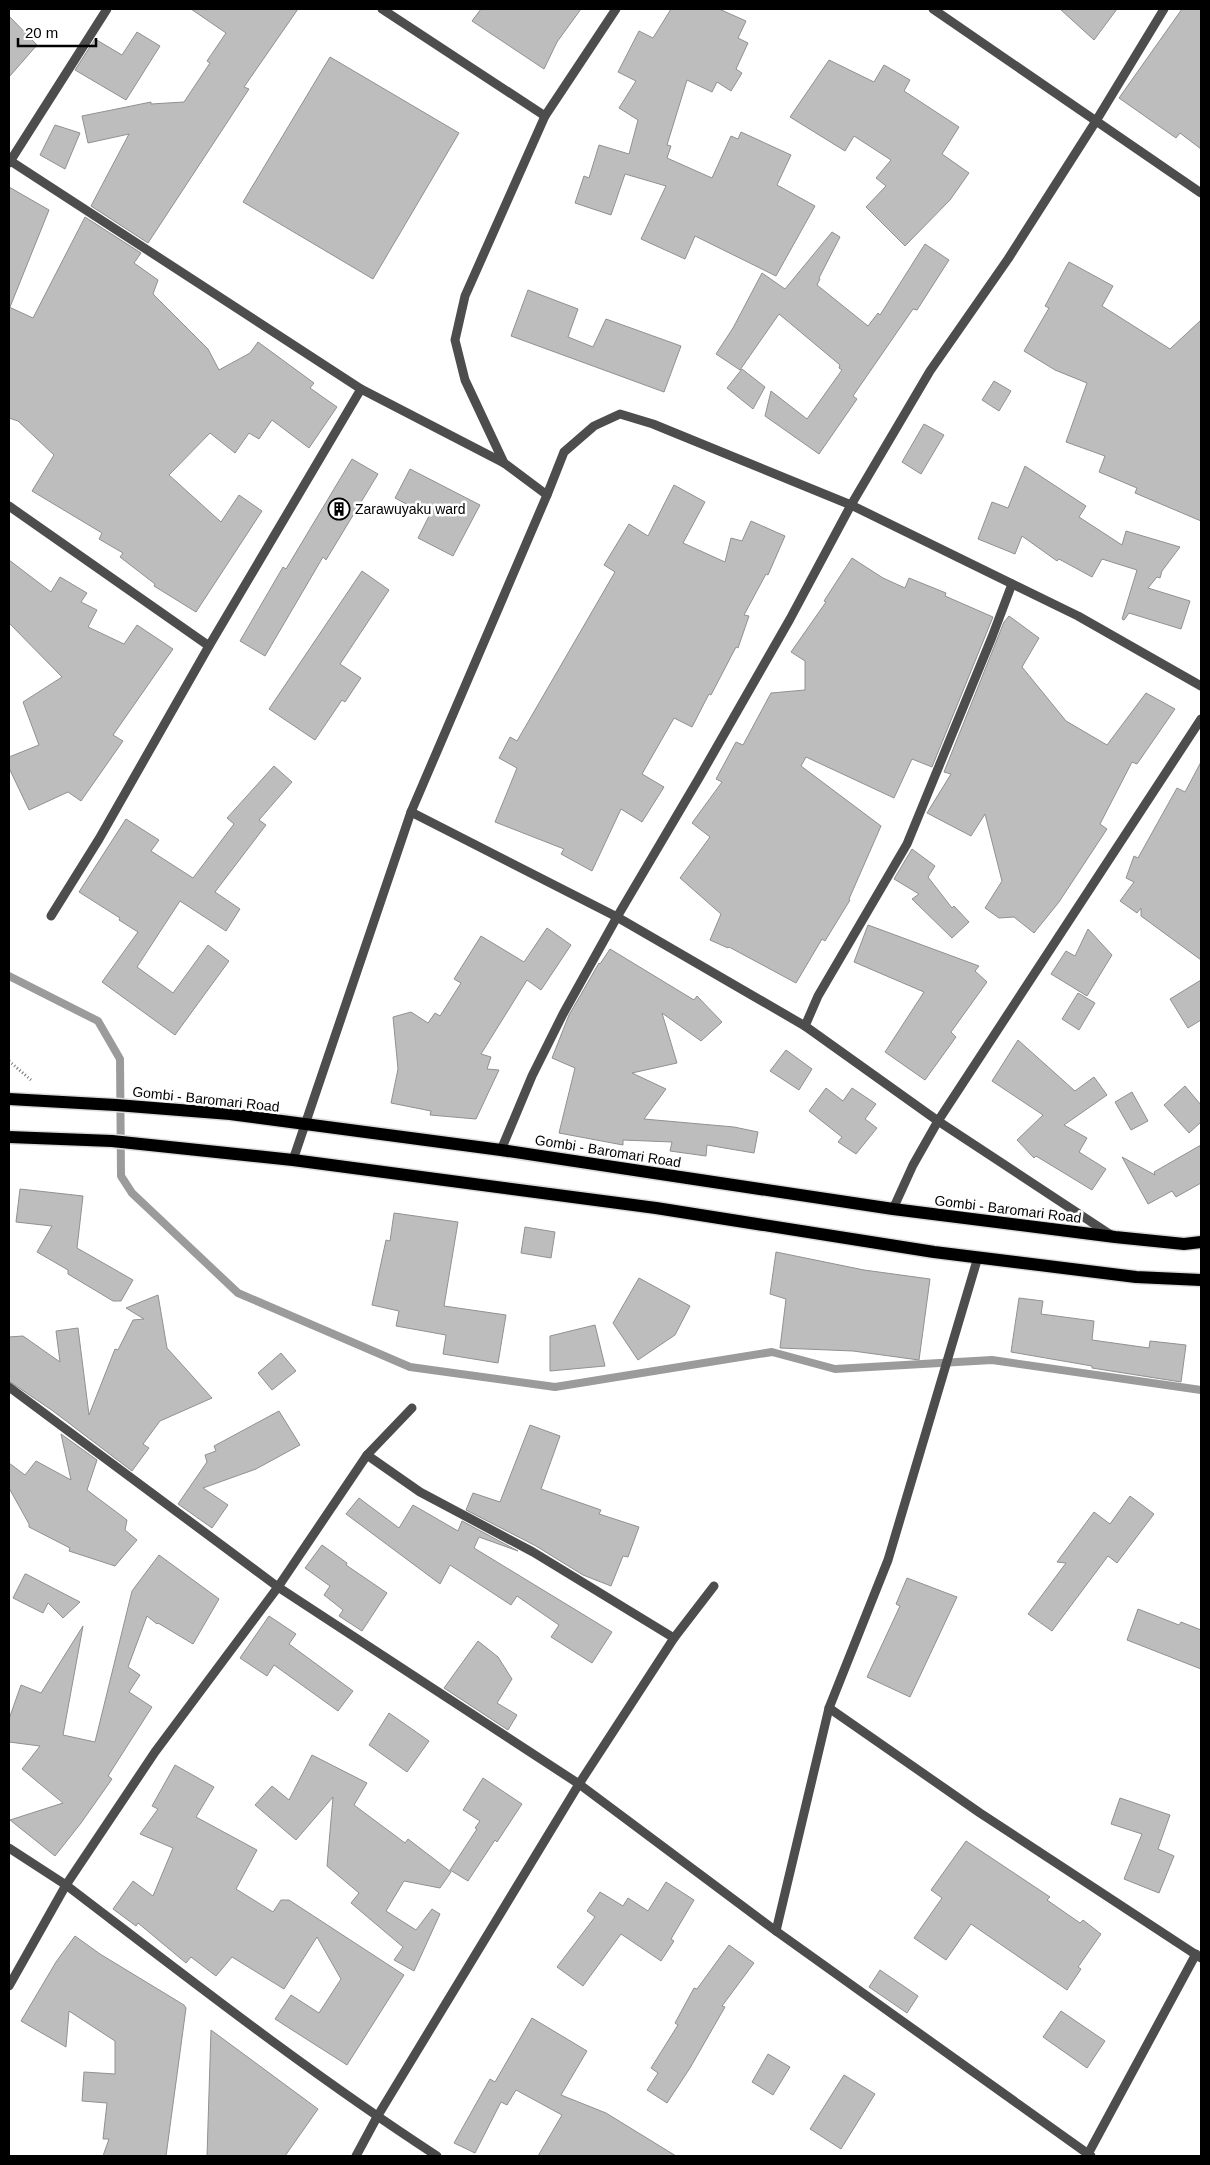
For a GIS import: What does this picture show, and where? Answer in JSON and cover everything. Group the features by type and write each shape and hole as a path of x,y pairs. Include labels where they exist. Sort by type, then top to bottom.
{"main road":[{"name":"Gombi - Baromari Road","path":"9,1099 230,1114 501,1150 893,1209 1115,1237 1184,1244 1201,1242"},
{"path":"9,1137 112,1141 293,1160 656,1208 835,1237 978,1257 1136,1277 1201,1280"}],"street":[{"path":"107,9 9,162 361,389 504,464 548,495"},
{"path":"382,9 545,116"},
{"path":"504,464 465,380 455,340 466,296 545,116 616,9"},
{"path":"933,9 1201,193"},
{"path":"501,1150 532,1076 563,1014 617,917 700,778 790,619 851,505 930,371 1008,259 1096,121 1164,9"},
{"path":"51,916 104,831 209,646 361,389"},
{"path":"293,1160 411,812 548,495 564,452 594,426 620,414 653,424 851,505 1078,616 1201,686"},
{"path":"9,506 209,646"},
{"path":"805,1026 818,996 907,844 989,646 1012,584"},
{"path":"893,1209 913,1165 938,1121 1201,719"},
{"path":"411,812 617,917 805,1026 938,1121 1115,1237"},
{"path":"776,1932 829,1708 888,1560 978,1257"},
{"path":"9,1387 278,1587 579,1784 776,1932 1089,2155 1198,1956 980,1813 829,1708"},
{"path":"9,1986 66,1885 155,1752 278,1587 367,1455 412,1408"},
{"path":"367,1455 420,1492 533,1552 674,1638"},
{"path":"356,2156 377,2117 579,1784 674,1638 714,1586"},
{"path":"9,1848 66,1885 231,2012 377,2117 437,2156"}],"building":[{"path":"191,9 298,9 244,87 249,89 148,243 91,206 129,134 88,143 82,116 151,102 151,104 184,102 210,63 207,61 226,33"},
{"path":"481,9 581,9 557,42 544,69 472,21"},
{"path":"671,9 719,9 746,21 738,38 748,43 736,69 742,73 731,91 717,82 712,92 687,80 667,145 671,146 667,158 712,178 731,136 738,139 741,132 791,155 777,185 815,206 776,276 695,236 685,259 641,239 666,186 625,174 611,215 575,203 584,176 589,178 599,145 629,154 638,120 619,108 636,81 618,72 639,31 653,38"},
{"path":"1060,9 1117,9 1094,40"},
{"path":"1182,9 1201,9 1201,149 1180,133 1176,138 1119,98"},
{"path":"9,16 37,45 9,77"},
{"path":"137,32 160,46 126,100 75,70 95,39 122,55"},
{"path":"330,57 459,133 373,279 243,202"},
{"path":"829,60 874,82 884,65 910,80 904,91 959,127 942,154 969,173 950,200 905,246 866,207 886,186 876,178 891,160 854,136 845,151 790,117"},
{"path":"55,125 80,133 65,169 40,155"},
{"path":"9,187 49,210 10,307 9,307"},
{"path":"85,217 141,253 134,263 158,280 153,294 208,349 219,370 250,353 258,342 314,383 310,388 337,407 309,448 272,420 259,439 249,433 235,453 210,433 169,475 221,522 239,495 262,511 196,612 154,586 155,584 120,557 123,553 99,539 102,533 32,491 54,455 18,421 9,418 9,307 33,318"},
{"path":"832,232 840,237 817,285 868,326 878,313 880,315 925,244 949,260 917,310 913,309 853,396 857,399 819,454 765,416 771,391 807,419 842,370 839,368 840,365 779,314 740,370 716,354 733,328 762,273 785,289"},
{"path":"1069,262 1113,286 1102,306 1170,349 1201,320 1201,521 1135,493 1137,488 1099,472 1105,456 1066,442 1087,383 1055,370 1024,351 1049,308 1045,306"},
{"path":"528,290 578,309 568,337 593,347 606,319 681,346 664,392 511,336"},
{"path":"742,369 765,387 753,409 727,388"},
{"path":"994,381 1011,391 999,411 982,400"},
{"path":"924,424 944,435 921,474 902,462"},
{"path":"352,459 378,474 326,560 323,557 265,656 240,641 283,567 286,569"},
{"path":"1025,466 1086,506 1079,517 1122,545 1126,531 1180,547 1162,571 1160,578 1157,577 1148,588 1190,601 1181,629 1129,613 1124,620 1122,619 1137,570 1102,559 1092,577 1059,559 1057,561 1022,536 1015,554 978,539 992,502 1008,508"},
{"path":"410,469 480,505 453,556 418,538 429,516 395,498"},
{"path":"674,485 705,502 683,543 725,562 731,538 742,541 751,521 785,536 768,575 766,574 744,615 749,616 738,648 736,647 692,727 674,718 642,774 664,787 642,822 621,809 592,871 561,854 564,849 495,822 517,768 499,758 510,737 517,741 615,572 604,565 629,524 648,536"},
{"path":"852,558 883,578 905,588 909,578 946,593 945,596 993,617 932,767 912,759 894,798 806,757 801,766 881,826 850,900 825,941 822,939 796,983 729,947 710,940 721,914 680,878 710,837 692,823 722,782 716,779 736,742 743,745 771,693 805,690 805,661 791,652 826,602 824,601"},
{"path":"9,560 51,592 60,577 87,593 81,602 97,610 88,627 124,644 137,625 173,649 113,735 123,741 81,801 68,792 29,810 9,768 9,757 39,745 23,702 62,677 9,623"},
{"path":"362,571 389,590 340,664 361,678 345,702 342,700 315,740 269,709"},
{"path":"1009,616 1039,638 1022,667 1066,721 1107,745 1146,693 1175,709 1137,764 1132,762 1100,824 1107,829 1059,902 1034,933 1014,917 999,918 985,908 1002,881 985,814 971,836 927,813 951,774 944,772 1004,622"},
{"path":"1201,762 1201,960 1141,916 1141,908 1137,913 1120,901 1134,882 1126,878 1134,856 1138,858 1177,788 1185,792"},
{"path":"274,766 292,782 259,820 266,825 215,892 240,909 226,931 180,901 137,967 173,993 208,945 229,961 175,1035 102,982 138,932 79,892 126,819 159,840 151,851 193,878 234,824 227,818"},
{"path":"912,849 935,866 928,877 952,908 954,906 969,922 952,938 912,899 919,894 894,879"},
{"path":"868,925 979,966 975,971 987,982 951,1032 956,1037 925,1080 885,1052 924,992 854,962"},
{"path":"547,928 571,945 541,990 527,980 481,1054 491,1057 487,1069 499,1070 476,1119 430,1115 431,1111 391,1103 398,1069 393,1017 411,1012 428,1023 435,1013 440,1016 461,983 454,979 481,936 524,962"},
{"path":"1088,929 1112,955 1087,996 1051,974 1066,951 1075,956"},
{"path":"610,949 694,1000 697,996 722,1022 701,1041 662,1013 677,1063 632,1073 666,1089 644,1119 734,1127 758,1132 754,1153 707,1145 706,1156 670,1151 672,1142 623,1140 623,1145 559,1133 575,1068 552,1058 569,1015 599,963"},
{"path":"1201,980 1201,1020 1188,1028 1170,999"},
{"path":"1078,993 1095,1003 1079,1030 1062,1019"},
{"path":"1018,1040 1075,1091 1094,1077 1107,1095 1064,1125 1087,1138 1079,1152 1106,1169 1092,1190 1036,1156 1034,1158 1017,1140 1043,1115 992,1081"},
{"path":"786,1050 812,1069 799,1090 770,1071"},
{"path":"1185,1086 1201,1105 1201,1122 1189,1133 1164,1105"},
{"path":"826,1088 843,1101 852,1088 876,1104 865,1119 877,1128 856,1154 838,1142 842,1137 809,1111"},
{"path":"1132,1092 1148,1121 1131,1130 1115,1102"},
{"path":"1201,1145 1201,1183 1176,1197 1172,1191 1148,1204 1122,1157 1155,1175 1154,1172"},
{"path":"20,1189 83,1196 77,1248 133,1280 121,1301 113,1301 68,1274 68,1270 37,1252 52,1226 16,1222"},
{"path":"394,1213 458,1222 444,1306 506,1315 498,1363 443,1354 446,1335 396,1326 399,1311 372,1305 386,1240 390,1241"},
{"path":"525,1227 555,1232 551,1258 521,1253"},
{"path":"776,1252 864,1270 930,1279 919,1360 853,1351 780,1348 786,1299 770,1294"},
{"path":"639,1278 690,1306 675,1335 638,1360 613,1323"},
{"path":"158,1295 167,1348 212,1398 160,1421 143,1444 149,1448 132,1471 53,1411 9,1381 9,1337 23,1336 60,1362 56,1331 78,1328 89,1415 115,1349 118,1350 133,1320 144,1319 126,1308"},
{"path":"1019,1298 1043,1301 1041,1314 1094,1321 1092,1340 1149,1348 1150,1341 1186,1345 1181,1382 1092,1368 1092,1366 1011,1352"},
{"path":"595,1325 605,1366 550,1371 550,1336"},
{"path":"281,1353 296,1371 272,1390 258,1373"},
{"path":"279,1411 300,1445 256,1469 203,1488 228,1505 212,1528 178,1504 207,1462 205,1455 216,1451 214,1446"},
{"path":"530,1425 560,1436 541,1489 601,1510 599,1514 639,1527 628,1557 623,1556 611,1586 583,1575 536,1546 466,1510 473,1493 500,1502"},
{"path":"61,1434 97,1460 87,1490 127,1520 125,1530 137,1540 115,1566 69,1551 70,1548 29,1527 9,1488 9,1463 25,1475 36,1461 71,1480"},
{"path":"1130,1496 1154,1514 1117,1563 1108,1556 1052,1631 1028,1614 1066,1563 1057,1562 1094,1512 1110,1524"},
{"path":"359,1498 399,1528 413,1505 458,1531 462,1521 518,1551 479,1537 474,1548 612,1632 592,1663 551,1637 559,1625 517,1596 511,1605 450,1565 440,1584 346,1514"},
{"path":"322,1545 347,1563 346,1565 387,1593 362,1631 339,1616 343,1610 324,1595 330,1586 305,1568"},
{"path":"159,1555 219,1599 193,1644 157,1624 147,1616 128,1667 140,1675 129,1692 152,1707 108,1776 112,1779 55,1856 10,1820 63,1803 22,1769 40,1746 9,1742 9,1719 21,1685 41,1693 83,1626 63,1735 95,1742 132,1591"},
{"path":"25,1574 80,1602 63,1618 48,1603 43,1613 13,1598"},
{"path":"907,1578 957,1597 910,1697 867,1677 900,1606 896,1604"},
{"path":"1138,1609 1179,1625 1181,1622 1201,1630 1201,1669 1127,1640"},
{"path":"269,1616 296,1634 289,1644 353,1691 338,1711 274,1665 267,1676 240,1658"},
{"path":"478,1641 498,1657 512,1679 497,1703 517,1715 508,1730 444,1688"},
{"path":"389,1713 429,1741 407,1772 369,1745"},
{"path":"312,1755 367,1783 354,1805 405,1843 408,1839 451,1872 440,1888 404,1881 386,1911 416,1930 432,1909 440,1914 414,1971 394,1960 403,1947 351,1903 359,1893 327,1866 333,1797 296,1840 255,1805 272,1786 289,1800"},
{"path":"175,1765 214,1787 196,1817 257,1850 236,1889 273,1912 281,1900 289,1900 404,1975 347,2065 275,2019 291,1995 319,2013 341,1979 317,1937 284,1989 232,1957 216,1976 191,1957 186,1963 138,1923 136,1926 113,1909 133,1881 153,1896 173,1848 140,1834 158,1809 152,1806"},
{"path":"483,1778 522,1804 468,1881 450,1870 477,1829 475,1828 480,1821 463,1810"},
{"path":"1120,1798 1170,1815 1158,1849 1174,1856 1159,1893 1124,1879 1142,1834 1111,1824"},
{"path":"966,1841 1050,1897 1047,1900 1080,1923 1083,1920 1101,1934 1078,1967 1081,1969 1067,1990 971,1924 946,1960 914,1938 942,1898 931,1890"},
{"path":"666,1882 694,1900 671,1939 674,1941 661,1961 621,1934 583,1986 557,1967 595,1917 587,1911 600,1892 623,1906 628,1898 648,1911"},
{"path":"75,1936 186,2008 166,2156 103,2156 109,2139 103,2139 107,2103 82,2101 84,2072 115,2074 115,2041 69,2011 66,2047 21,2021 56,1962"},
{"path":"729,1945 754,1963 722,2006 725,2007 690,2068 667,2103 647,2090 658,2073 651,2068 678,2025 675,2023 694,1988 697,1989"},
{"path":"880,1970 918,1996 907,2013 869,1987"},
{"path":"1061,2011 1105,2041 1087,2068 1043,2037"},
{"path":"532,2018 587,2051 561,2095 606,2113 676,2156 538,2156 562,2115 516,2090 507,2105 501,2102 475,2153 454,2143 490,2079 495,2082"},
{"path":"211,2030 318,2109 285,2156 207,2156"},
{"path":"768,2054 790,2067 773,2095 752,2082"},
{"path":"844,2075 875,2094 841,2149 810,2129"}],"waterway":[{"path":"9,976 98,1021 120,1059 121,1176 132,1193 238,1293 410,1367 555,1387 772,1352 835,1369 992,1360 1201,1390"}],"place":[{"name":"Zarawuyaku ward","path":"339,509"}]}
